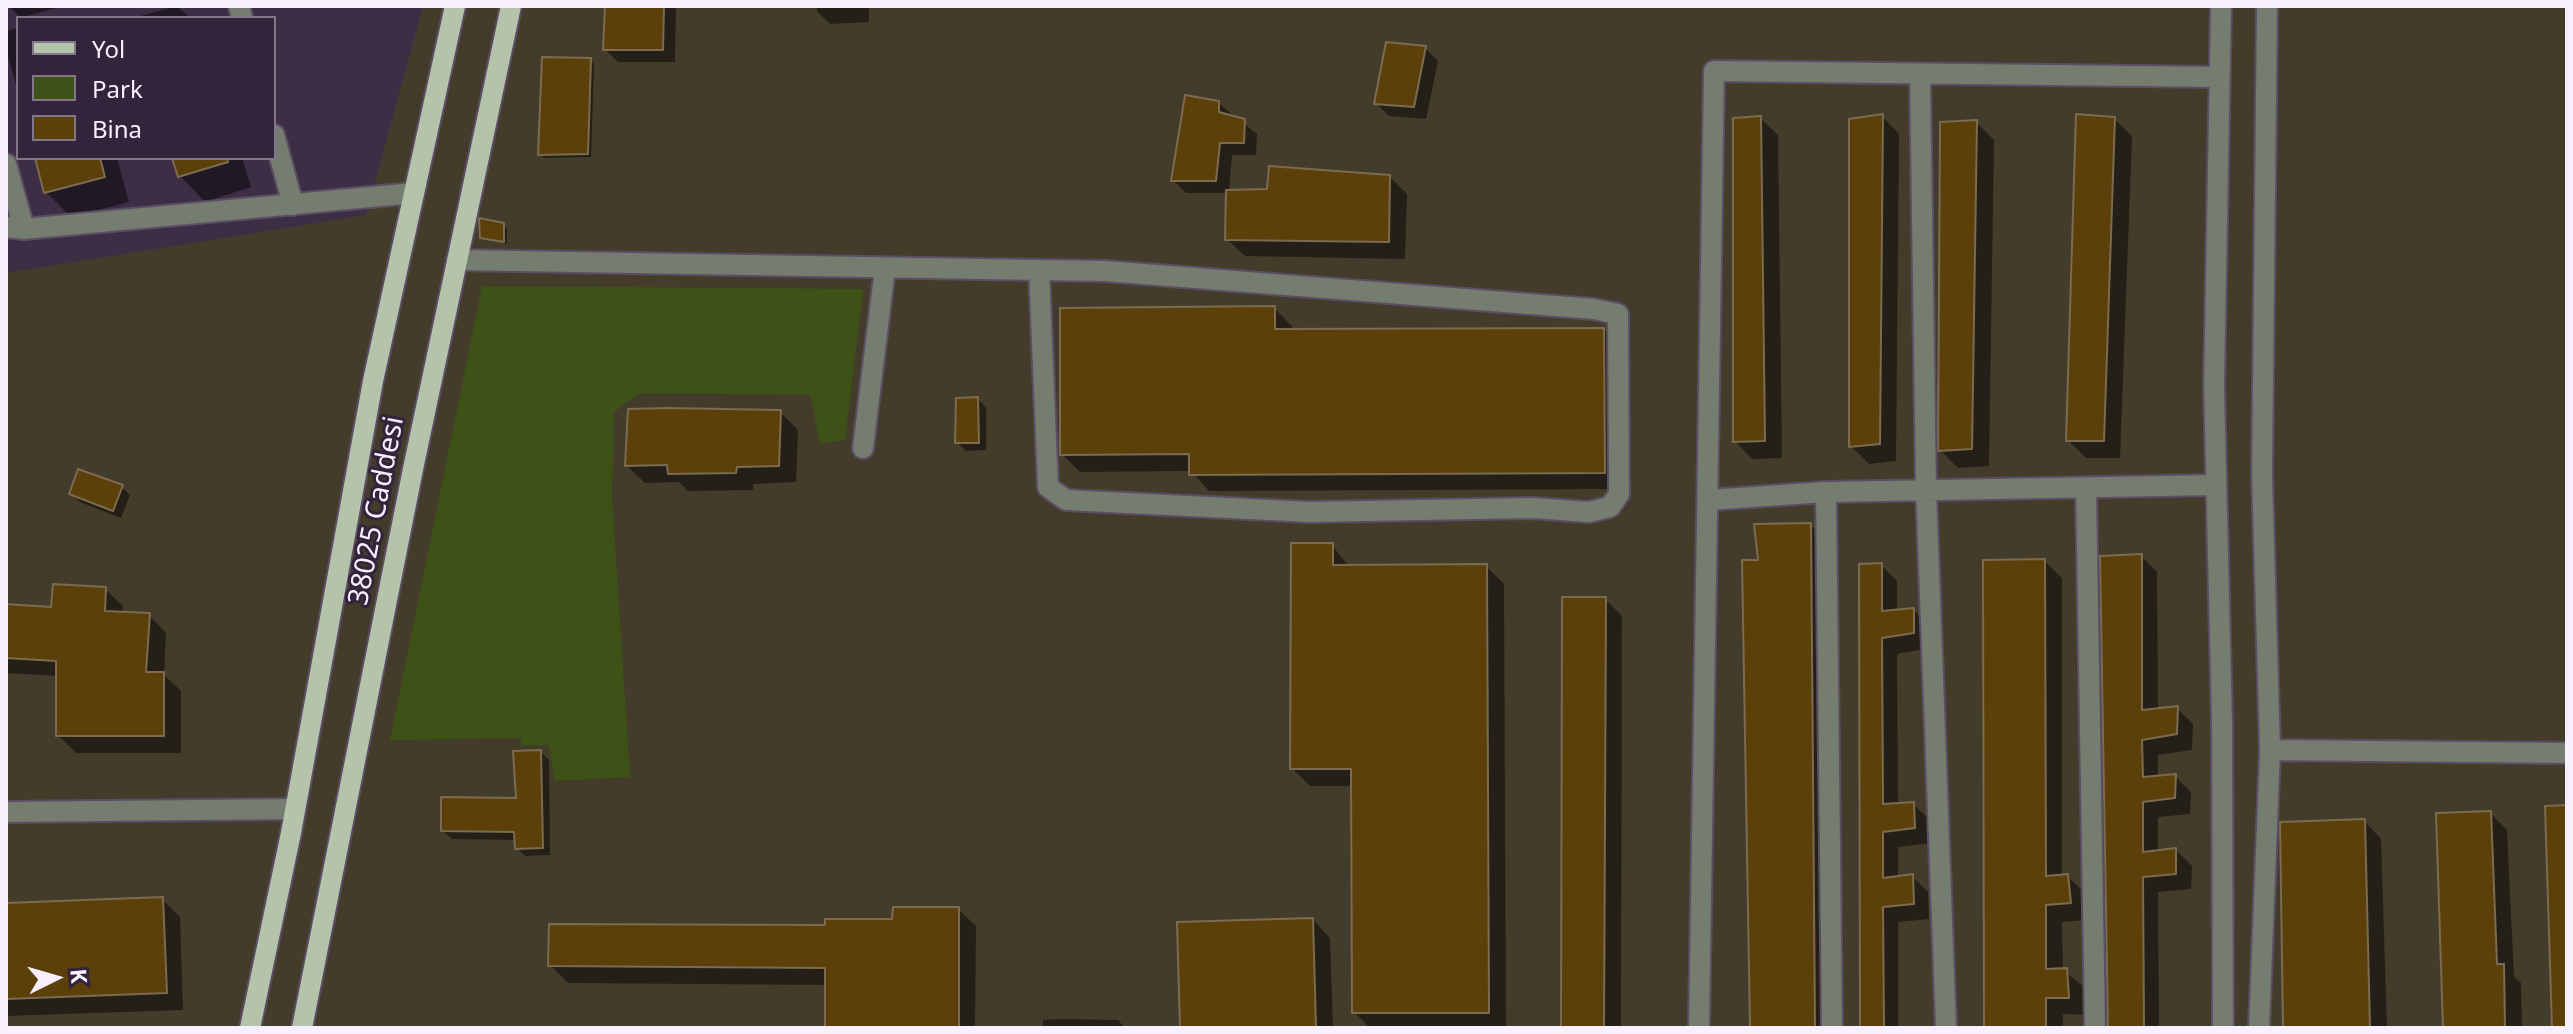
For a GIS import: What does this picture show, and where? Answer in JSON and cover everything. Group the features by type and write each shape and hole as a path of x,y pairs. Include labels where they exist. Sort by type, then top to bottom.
{"main road":[{"name":"38025 Caddesi","path":"250,1028 295,809 373,381 455,6"},
{"name":"38025 Caddesi","path":"302,1028 511,6"}],"street":[{"path":"2221,6 2214,386 2222,723 2223,1028"},
{"path":"2259,1028 2270,750 2262,475 2267,6"},
{"path":"1699,1028 1714,71 2219,77"},
{"path":"1920,75 1926,489 1946,1028"},
{"path":"276,142 293,205"},
{"path":"6,164 15,228 414,193"},
{"path":"457,260 1105,271 1594,309 1618,314 1619,494 1610,507 1589,512 1532,508 1310,512 1066,500 1048,487 1039,270"},
{"path":"863,448 885,268"},
{"path":"1708,500 1926,489 2216,485"},
{"path":"2086,488 2095,1028"},
{"path":"1826,492 1832,1028"},
{"path":"2270,750 2567,753"},
{"path":"6,812 295,809"}],"shaded area":[{"path":"423,6 2567,6 2567,1028 6,1028 6,273 366,215"}],"green space":[{"path":"482,286 863,289 845,440 820,444 810,395 639,393 614,412 612,497 630,777 555,781 549,745 521,746 521,738 390,740"}],"building":[{"path":"605,6 664,6 663,50 603,50"},
{"path":"1386,42 1426,46 1414,107 1374,104"},
{"path":"542,57 591,58 588,154 538,155"},
{"path":"1185,95 1219,101 1219,112 1245,119 1244,143 1220,143 1216,181 1171,181"},
{"path":"1883,114 1880,444 1849,447 1849,119"},
{"path":"2076,114 2115,117 2104,441 2066,441"},
{"path":"1761,116 1765,441 1733,442 1733,118"},
{"path":"1977,120 1972,449 1938,451 1940,122"},
{"path":"36,160 101,160 105,177 44,193"},
{"path":"173,160 228,160 228,162 178,177"},
{"path":"1269,166 1390,175 1389,242 1225,240 1226,190 1267,189"},
{"path":"479,218 504,223 504,242 480,238"},
{"path":"1275,306 1275,329 1604,328 1605,473 1189,475 1189,454 1060,455 1060,308"},
{"path":"978,397 979,443 955,443 956,398"},
{"path":"628,409 781,410 779,466 737,467 736,473 668,474 667,465 625,466"},
{"path":"78,469 123,485 113,511 69,494"},
{"path":"1811,523 1815,1028 1750,1028 1742,560 1758,560 1754,524"},
{"path":"1291,543 1333,543 1333,565 1487,564 1489,1013 1352,1013 1351,769 1290,769"},
{"path":"2142,554 2142,710 2178,706 2177,734 2142,740 2143,777 2176,774 2175,798 2143,802 2143,852 2176,848 2176,874 2143,877 2144,1028 2108,1028 2100,556"},
{"path":"2045,559 2046,876 2068,874 2071,903 2046,905 2046,969 2067,968 2069,998 2046,998 2046,1028 1984,1028 1983,560"},
{"path":"1882,563 1882,611 1914,608 1914,633 1882,638 1883,804 1914,802 1915,828 1883,832 1883,878 1913,874 1914,904 1883,907 1884,1028 1860,1028 1859,564"},
{"path":"53,584 106,587 105,611 150,613 146,672 164,672 164,736 56,736 56,661 6,658 6,604 51,607"},
{"path":"1562,597 1606,597 1604,1028 1561,1028"},
{"path":"541,750 543,848 515,849 514,832 441,831 441,797 516,798 513,751"},
{"path":"2567,805 2567,1028 2552,1028 2545,806"},
{"path":"2491,811 2497,964 2504,964 2505,1028 2443,1028 2436,813"},
{"path":"2365,819 2370,1028 2283,1028 2280,822"},
{"path":"163,897 167,993 6,999 6,903"},
{"path":"893,907 959,907 959,1028 825,1028 825,968 548,966 549,924 825,925 825,919 892,919"},
{"path":"1313,918 1316,1028 1180,1028 1177,922"}]}
